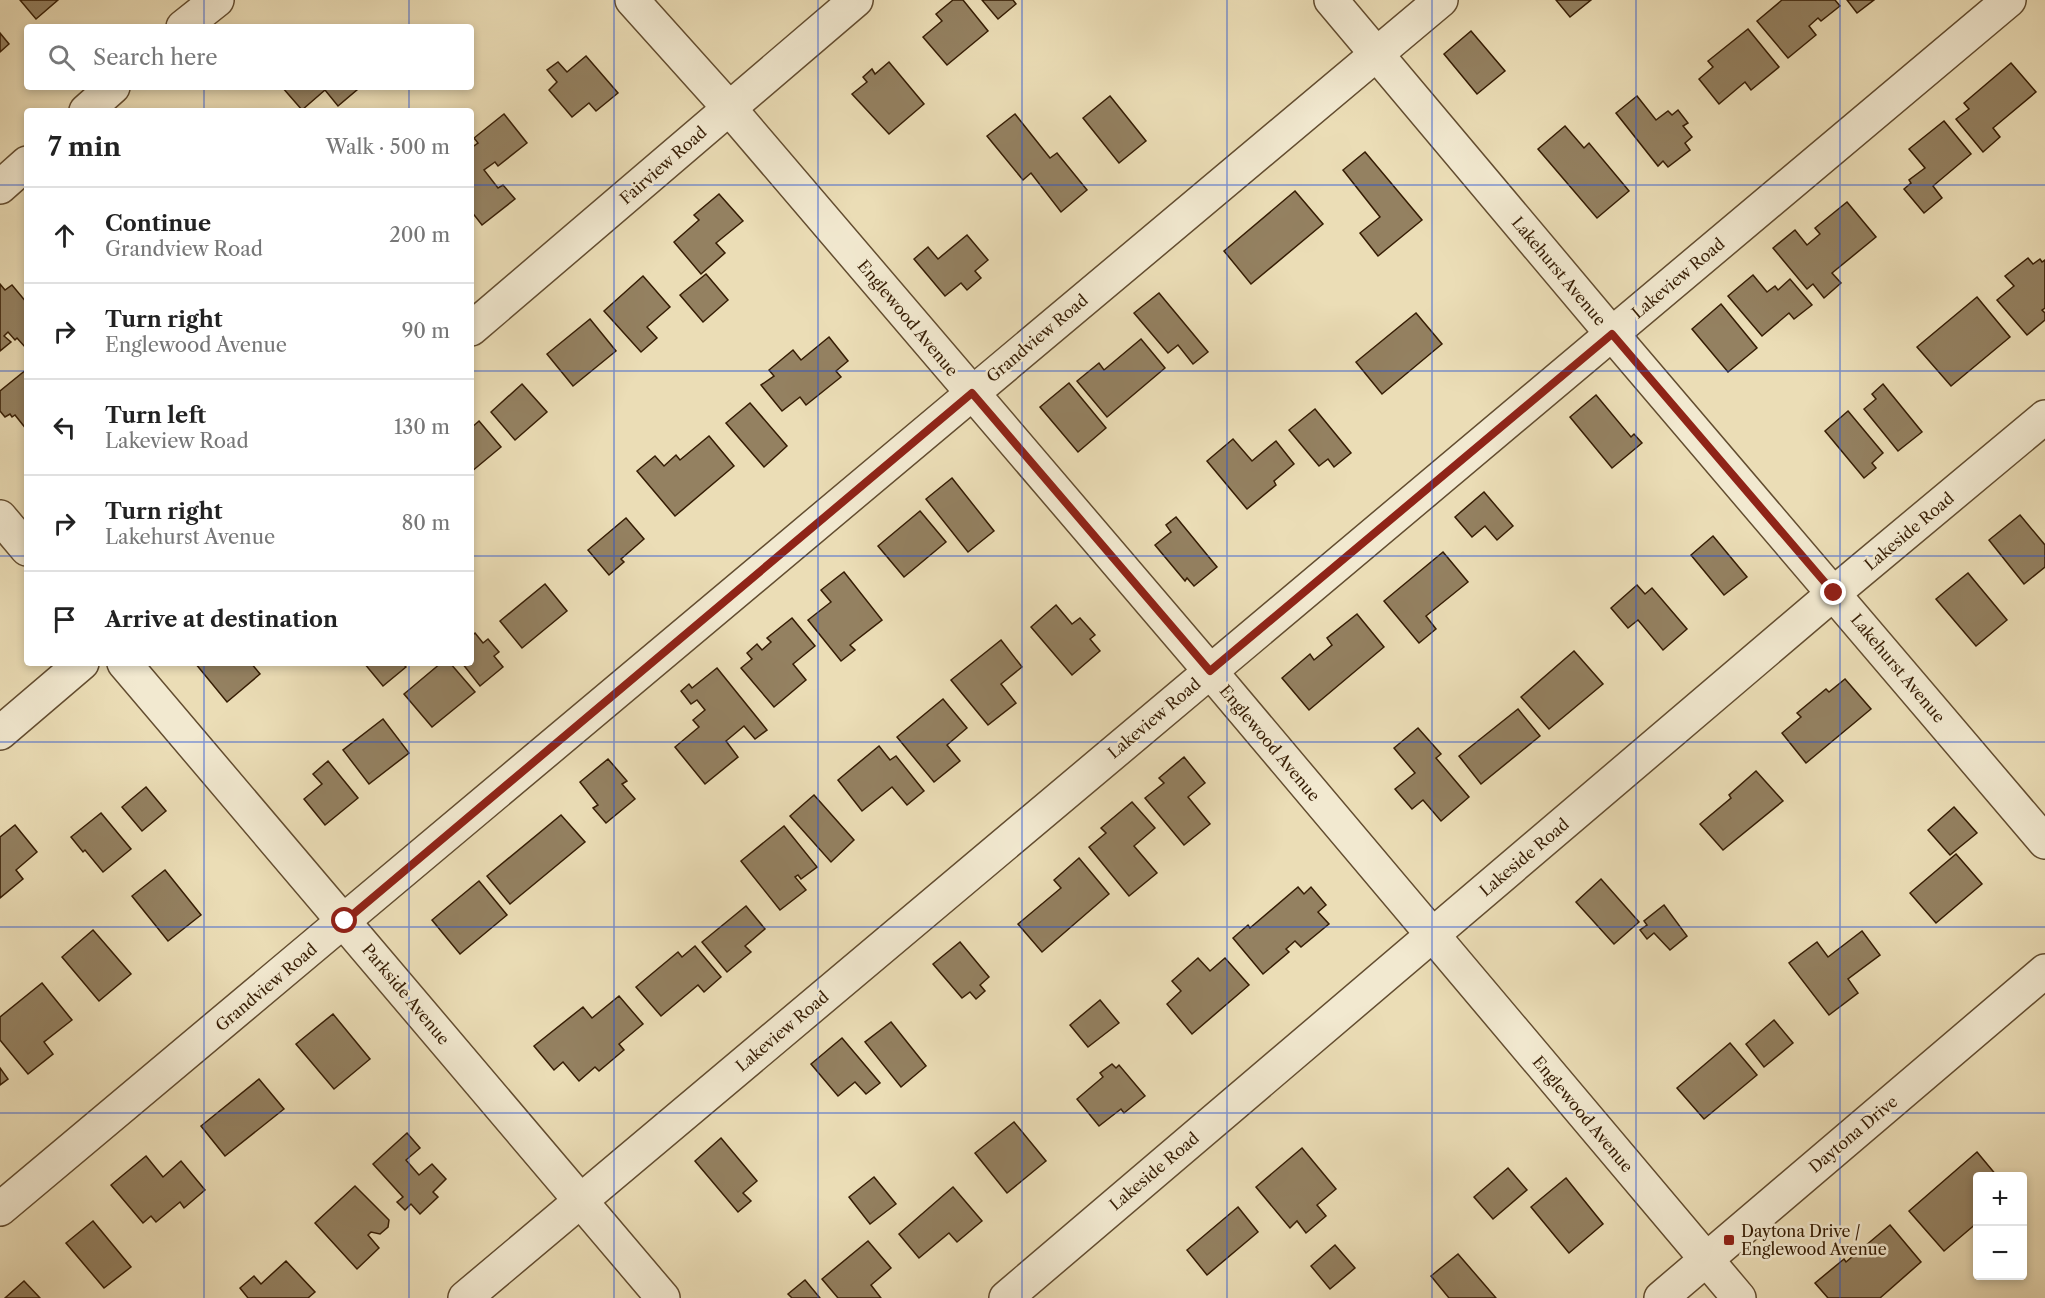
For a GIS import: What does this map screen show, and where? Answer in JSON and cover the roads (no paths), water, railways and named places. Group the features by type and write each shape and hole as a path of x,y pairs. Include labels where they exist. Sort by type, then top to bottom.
{"street":[{"path":"187,24 217,0"},
{"name":"Englewood Avenue","path":"632,0 729,108 1210,671 1738,1298"},
{"name":"Fairview Road","path":"474,327 856,0"},
{"name":"Lakehurst Avenue","path":"1331,0 2045,842"},
{"name":"Grandview Road","path":"0,1209 1441,0"},
{"name":"Lakeview Road","path":"465,1298 2009,0"},
{"path":"89,108 110,90"},
{"path":"0,187 24,166"},
{"name":"Lakeside Road","path":"1006,1298 1834,593 2045,417"},
{"path":"0,517 24,545"},
{"path":"0,733 78,666"},
{"name":"Parkside Avenue","path":"127,666 345,921 579,1202 663,1298"},
{"name":"Daytona Drive","path":"1661,1298 2045,971"}],"place":[{"name":"Daytona Drive / Englewood Avenue","path":"1729,1240"}]}
